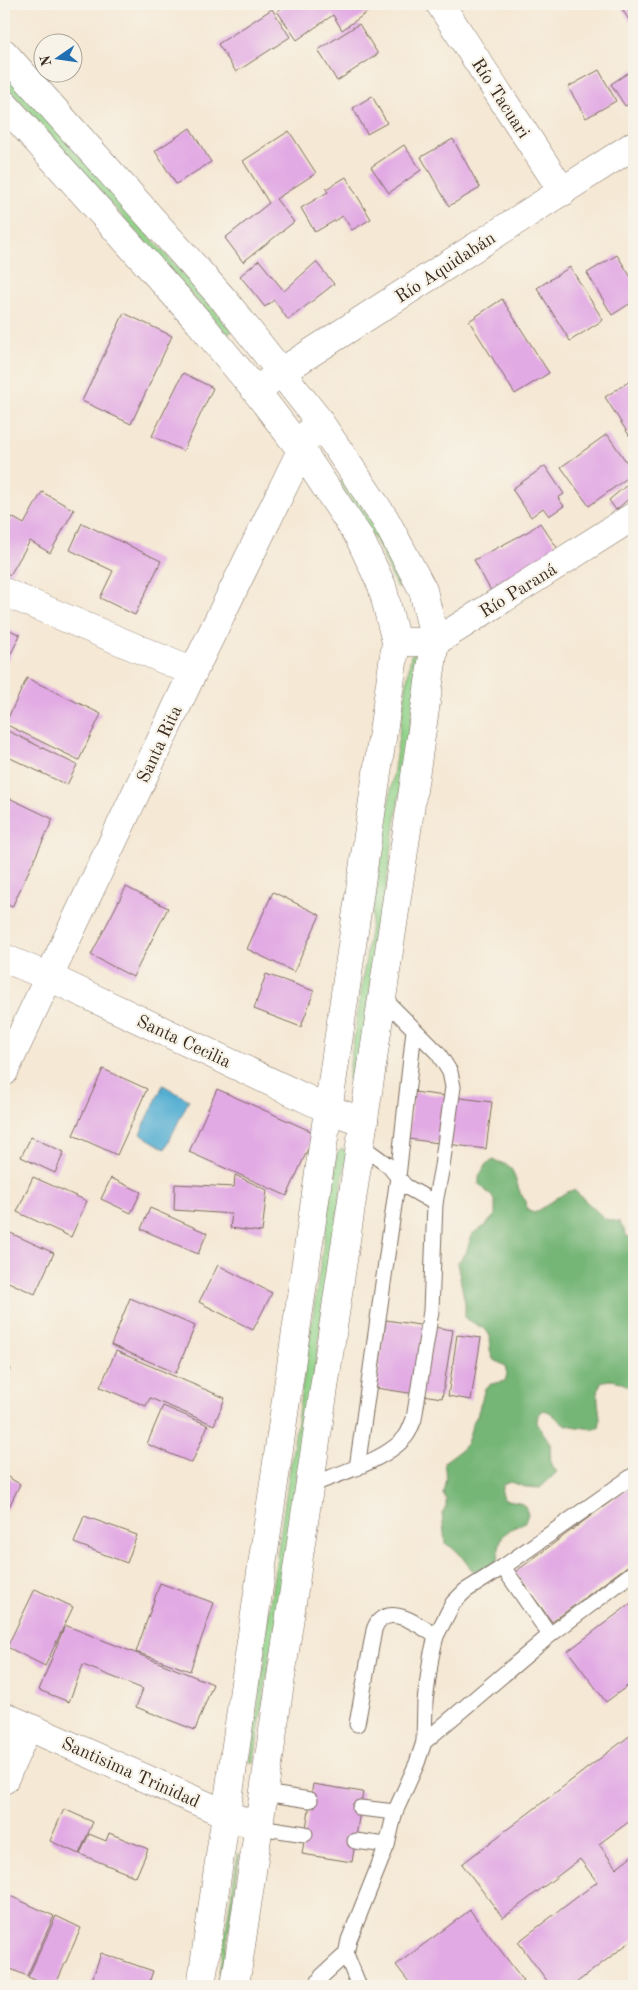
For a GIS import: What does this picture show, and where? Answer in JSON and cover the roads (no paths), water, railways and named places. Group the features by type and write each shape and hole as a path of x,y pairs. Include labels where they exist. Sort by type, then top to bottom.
{"main road":[{"name":"Río Tacuari","path":"440,4 563,192"},
{"path":"4,53 225,301 317,418 385,519 423,590 435,642 235,1986"},
{"path":"4,104 199,322 256,391 301,450 359,537 382,586 396,642 201,1986"},
{"name":"Río Aquidabán","path":"256,391 280,372 634,146"},
{"name":"Santa Rita","path":"4,1072 193,672 317,418"},
{"name":"Río Paraná","path":"435,642 634,516"},
{"path":"4,592 193,672"},
{"path":"396,642 435,642"},
{"name":"Santa Cecilia","path":"4,958 328,1109 362,1134"},
{"name":"Santisima Trinidad","path":"4,1716 259,1827"},
{"path":"4,1780 28,1727"}],"lane":[{"path":"310,1485 356,1468 397,1445 407,1434 414,1419 431,1311 435,1204 453,1087 450,1072 445,1062 382,997"},
{"path":"356,1468 398,1177 414,1030"},
{"path":"362,1134 405,1186 435,1204"},
{"path":"359,1986 346,1954 349,1940 387,1845 395,1812 418,1763 424,1742 431,1657 436,1636 452,1603 465,1591 503,1567 634,1475"},
{"path":"503,1567 550,1635"},
{"path":"424,1742 550,1635 634,1572"},
{"path":"357,1724 374,1630 379,1620 390,1615 400,1617 436,1636"},
{"path":"264,1794 310,1800"},
{"path":"360,1808 395,1812"},
{"path":"259,1827 305,1834"},
{"path":"355,1840 387,1845"},
{"path":"316,1986 322,1976 346,1954"}],"water":[{"path":"163,1085 189,1100 165,1149 140,1134"}]}
